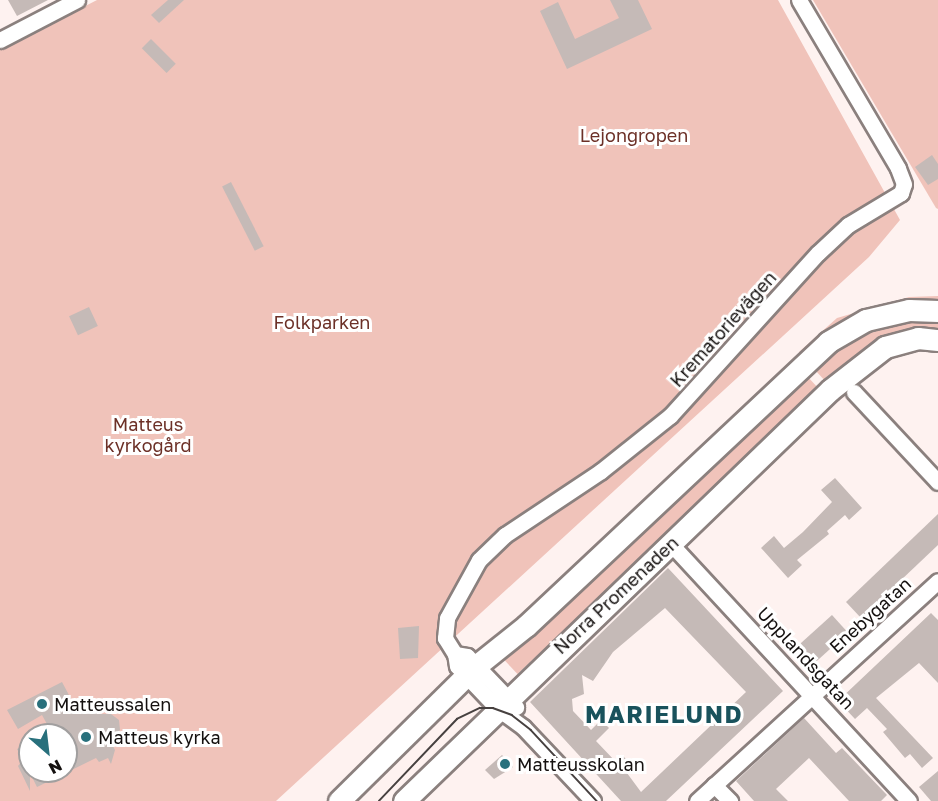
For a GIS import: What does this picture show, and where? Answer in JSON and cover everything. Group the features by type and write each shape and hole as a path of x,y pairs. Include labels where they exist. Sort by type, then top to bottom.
{"main road":[{"path":"339,801 818,351 866,320 909,310 938,311"},
{"name":"Norra Promenaden","path":"404,801 830,390 885,347 918,338 938,340"}],"street":[{"path":"0,40 77,0"},
{"name":"Krematorievägen","path":"593,801 475,675 467,656 455,654 445,638 447,618 460,587 479,560 505,535 592,478 670,416 818,253 848,225 901,193 904,184 898,168 799,0"},
{"path":"854,393 938,482"},
{"name":"Upplandsgatan","path":"671,544 812,693 909,801"},
{"name":"Enebygatan","path":"697,801 812,693 938,581"},
{"path":"714,785 730,801"}],"green space":[{"name":"Folkparken","path":"97,0 778,0 900,220 869,257 276,801 0,801 0,50"},
{"path":"813,0 938,0 938,209 936,208"},
{"path":"938,296 938,301 801,355 799,352 837,318 909,297"},
{"path":"938,316 938,330 828,384 814,369 835,348 881,323"},
{"path":"806,375 821,391 517,674 502,658"}],"building":[{"path":"8,0 48,0 17,16"},
{"path":"168,0 184,0 159,23 151,15"},
{"path":"610,0 638,0 652,29 567,69 540,11 558,2 575,39 619,18"},
{"path":"151,39 176,64 167,73 142,48"},
{"path":"932,155 938,164 938,179 928,185 915,167"},
{"path":"231,182 264,246 255,251 222,187"},
{"path":"89,307 98,326 78,335 69,316"},
{"path":"835,478 862,508 849,520 845,515 827,531 829,534 797,560 802,565 788,578 761,548 774,536 784,548 803,532 832,502 821,490"},
{"path":"938,514 938,545 861,618 846,602"},
{"path":"668,568 783,691 666,801 621,801 530,702","holes":["665,608 746,692 641,792 624,769 630,763 623,756 616,762 596,741 609,728 601,720 591,730 573,711 572,699 584,694 582,675 593,681 613,652"]},
{"path":"931,613 938,620 938,683 919,663 876,698 933,758 922,768 910,754 905,758 883,732 887,729 867,708 855,719 838,701"},
{"path":"832,615 848,633 808,669 792,651"},
{"path":"419,626 418,658 400,659 398,628"},
{"path":"62,682 77,710 91,704 97,714 111,714 119,720 120,730 111,742 115,750 111,764 108,758 99,762 96,758 78,767 78,723 46,723 42,715 28,723 18,723 18,729 7,710"},
{"path":"804,718 836,753 842,748 887,795 881,801 849,801 809,758 776,789 788,801 754,801 736,781"},
{"path":"502,755 513,767 494,779 485,770"},
{"path":"938,771 938,801 931,801 919,787"}],"tram line":[{"path":"379,801 457,719 480,708 493,708 512,715 531,730 597,801"}],"place":[{"name":"Matteussalen","path":"42,704"},
{"name":"Matteus kyrka","path":"86,737"},
{"name":"Matteusskolan","path":"505,764"}],"district":[{"name":"MARIELUND","path":"664,714"}],"park label":[{"name":"Lejongropen","path":"634,135"},
{"name":"Matteus kyrkogård","path":"148,435"}]}
